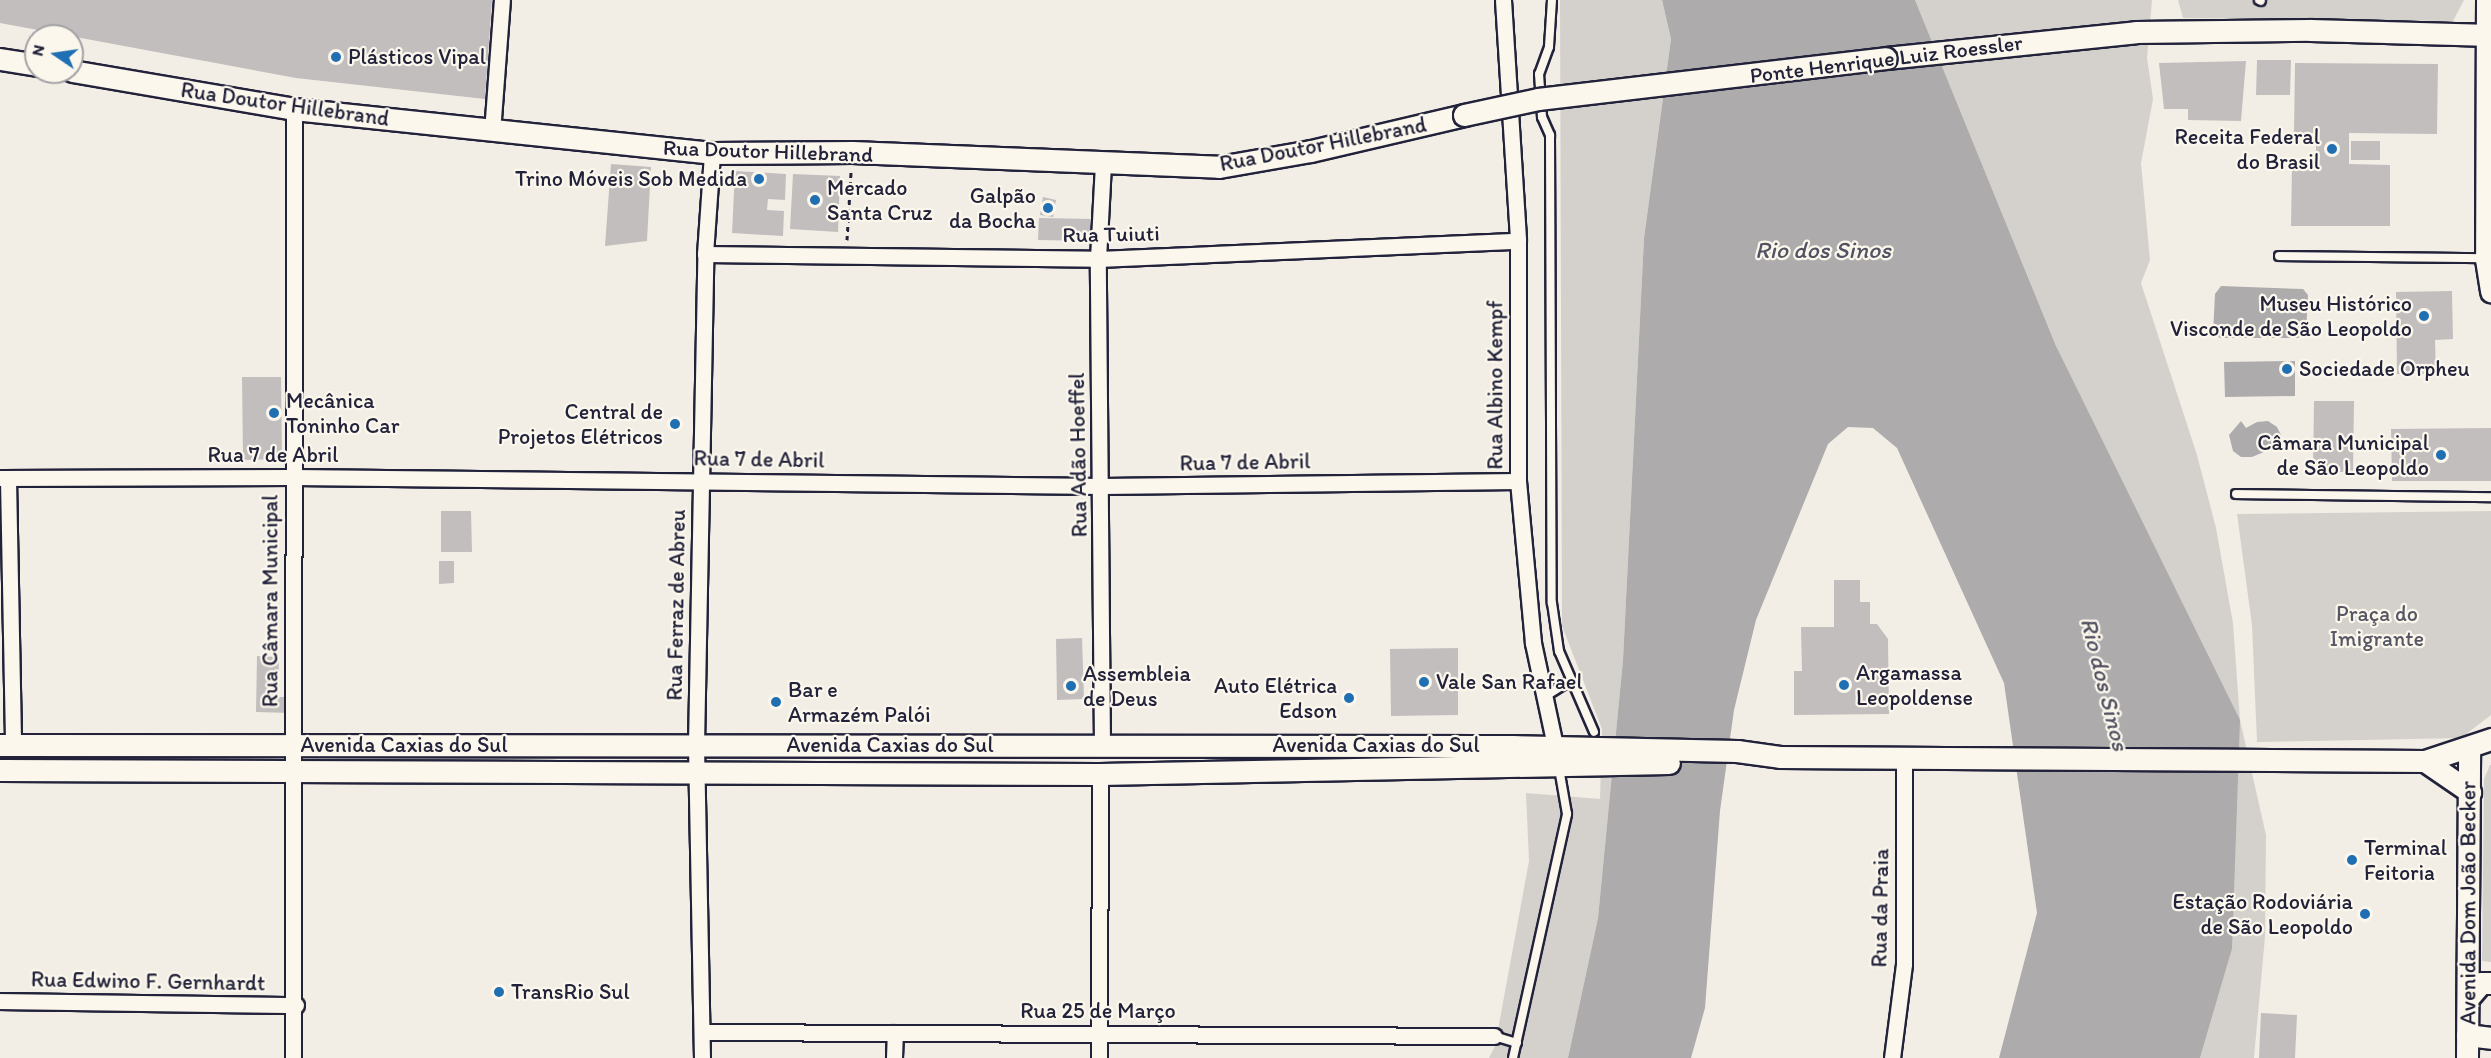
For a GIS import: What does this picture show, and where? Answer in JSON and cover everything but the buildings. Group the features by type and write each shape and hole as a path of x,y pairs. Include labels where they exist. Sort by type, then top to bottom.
{"street":[{"path":"492,132 502,0"},
{"name":"Rua Albino Kempf","path":"1503,0 1518,240 1518,481 1533,643 1557,757"},
{"path":"2487,0 2489,35 2488,259 2491,292"},
{"name":"Ponte Henrique Luiz Roessler","path":"1464,115 1538,99 2136,32 2310,30 2489,35"},
{"path":"0,59 24,63"},
{"name":"Rua Doutor Hillebrand","path":"84,73 294,109 492,132 712,153 852,152 1103,165 1219,167 1311,151 1464,115"},
{"name":"Rua Câmara Municipal","path":"294,109 292,477 296,1005 294,1058"},
{"name":"Rua Ferraz de Abreu","path":"702,1058 696,745 705,254 712,153"},
{"name":"Rua Adão Hoeffel","path":"1102,745 1102,486 1098,259 1103,165"},
{"name":"Rua Tuiuti","path":"705,254 847,254 1098,259 1518,240"},
{"name":"Rua 7 de Abril","path":"4,479 292,477 1102,486 1518,481"},
{"path":"4,479 7,745"},
{"name":"Avenida Caxias do Sul","path":"0,770 697,770 1100,774 1557,757 1601,749 1737,756 1904,759 2425,761 2469,748 2491,738"},
{"name":"Avenida Caxias do Sul","path":"7,745 1102,745 1557,757"},
{"path":"2469,748 2491,754"},
{"name":"Avenida Dom João Becker","path":"2467,1058 2469,748"},
{"name":"Rua da Praia","path":"1892,1058 1904,964 1904,759"},
{"path":"2425,761 2470,792"},
{"path":"1099,1058 1100,774"},
{"path":"2468,998 2481,983 2491,983"},
{"name":"Rua Edwino F. Gernhardt","path":"0,1001 296,1005"},
{"name":"Rua 25 de Março","path":"703,1032 1494,1036"},
{"path":"894,1058 895,1033"},
{"path":"2468,1035 2491,1038"}],"lane":[{"path":"1552,0 1549,47 1539,74 1542,117 1550,135 1552,603 1559,651 1601,749"},
{"path":"2279,256 2488,259"},
{"path":"2236,495 2491,497"},
{"path":"1545,697 1571,680"},
{"path":"1513,1058 1567,813 1557,757"},
{"path":"1494,1036 1517,1043"}],"path":[{"path":"847,254 852,152"}],"green space":[{"path":"1560,0 1662,0 1671,39 1644,238 1623,660 1598,918 1568,1058 1489,1058 1495,1046 1529,861 1526,793 1600,799 1602,729 1562,626"},
{"path":"1915,0 2152,0 2147,58 2153,99 2141,163 2150,260 2141,283 2197,455 2216,528 2233,623 2240,720 2266,835 2265,937 2254,1058 2200,1058 2232,949 2056,346"},
{"path":"2178,0 2464,0 2453,21 2183,18"},
{"name":"Praça do Imigrante","path":"2491,511 2491,715 2461,738 2257,742 2252,625 2237,514"},
{"path":"2490,765 2491,962 2482,961 2484,779"}],"water":[{"name":"Rio dos Sinos","path":"1662,0 1915,0 2056,346 2240,720 2232,949 2200,1058 1999,1058 2037,913 2004,683 1897,448 1873,428 1848,427 1828,444 1756,620 1734,710 1720,811 1705,1008 1691,1058 1568,1058 1598,918 1623,660 1644,238 1671,39"},
{"path":"2221,286 2303,289 2308,295 2306,332 2298,338 2220,338 2213,333 2215,294"},
{"path":"2295,361 2295,396 2225,397 2224,362"},
{"path":"2241,421 2246,428 2257,422 2268,421 2277,427 2282,437 2278,446 2252,457 2241,457 2233,451 2229,435"}],"place":[{"name":"Plásticos Vipal","path":"336,57"},
{"name":"Receita Federal do Brasil","path":"2332,149"},
{"name":"Trino Móveis Sob Medida","path":"759,179"},
{"name":"Mercado Santa Cruz","path":"815,200"},
{"name":"Galpão da Bocha","path":"1048,208"},
{"name":"Museu Histórico Visconde de São Leopoldo","path":"2424,316"},
{"name":"Sociedade Orpheu","path":"2287,369"},
{"name":"Mecânica Toninho Car","path":"274,413"},
{"name":"Central de Projetos Elétricos","path":"675,424"},
{"name":"Câmara Municipal de São Leopoldo","path":"2441,455"},
{"name":"Vale San Rafael","path":"1424,682"},
{"name":"Argamassa Leopoldense","path":"1844,685"},
{"name":"Assembleia de Deus","path":"1071,686"},
{"name":"Auto Elétrica Edson","path":"1349,698"},
{"name":"Bar e Armazém Palói","path":"776,702"},
{"name":"Terminal Feitoria","path":"2352,860"},
{"name":"Estação Rodoviária de São Leopoldo","path":"2365,914"},
{"name":"TransRio Sul","path":"499,992"}]}
